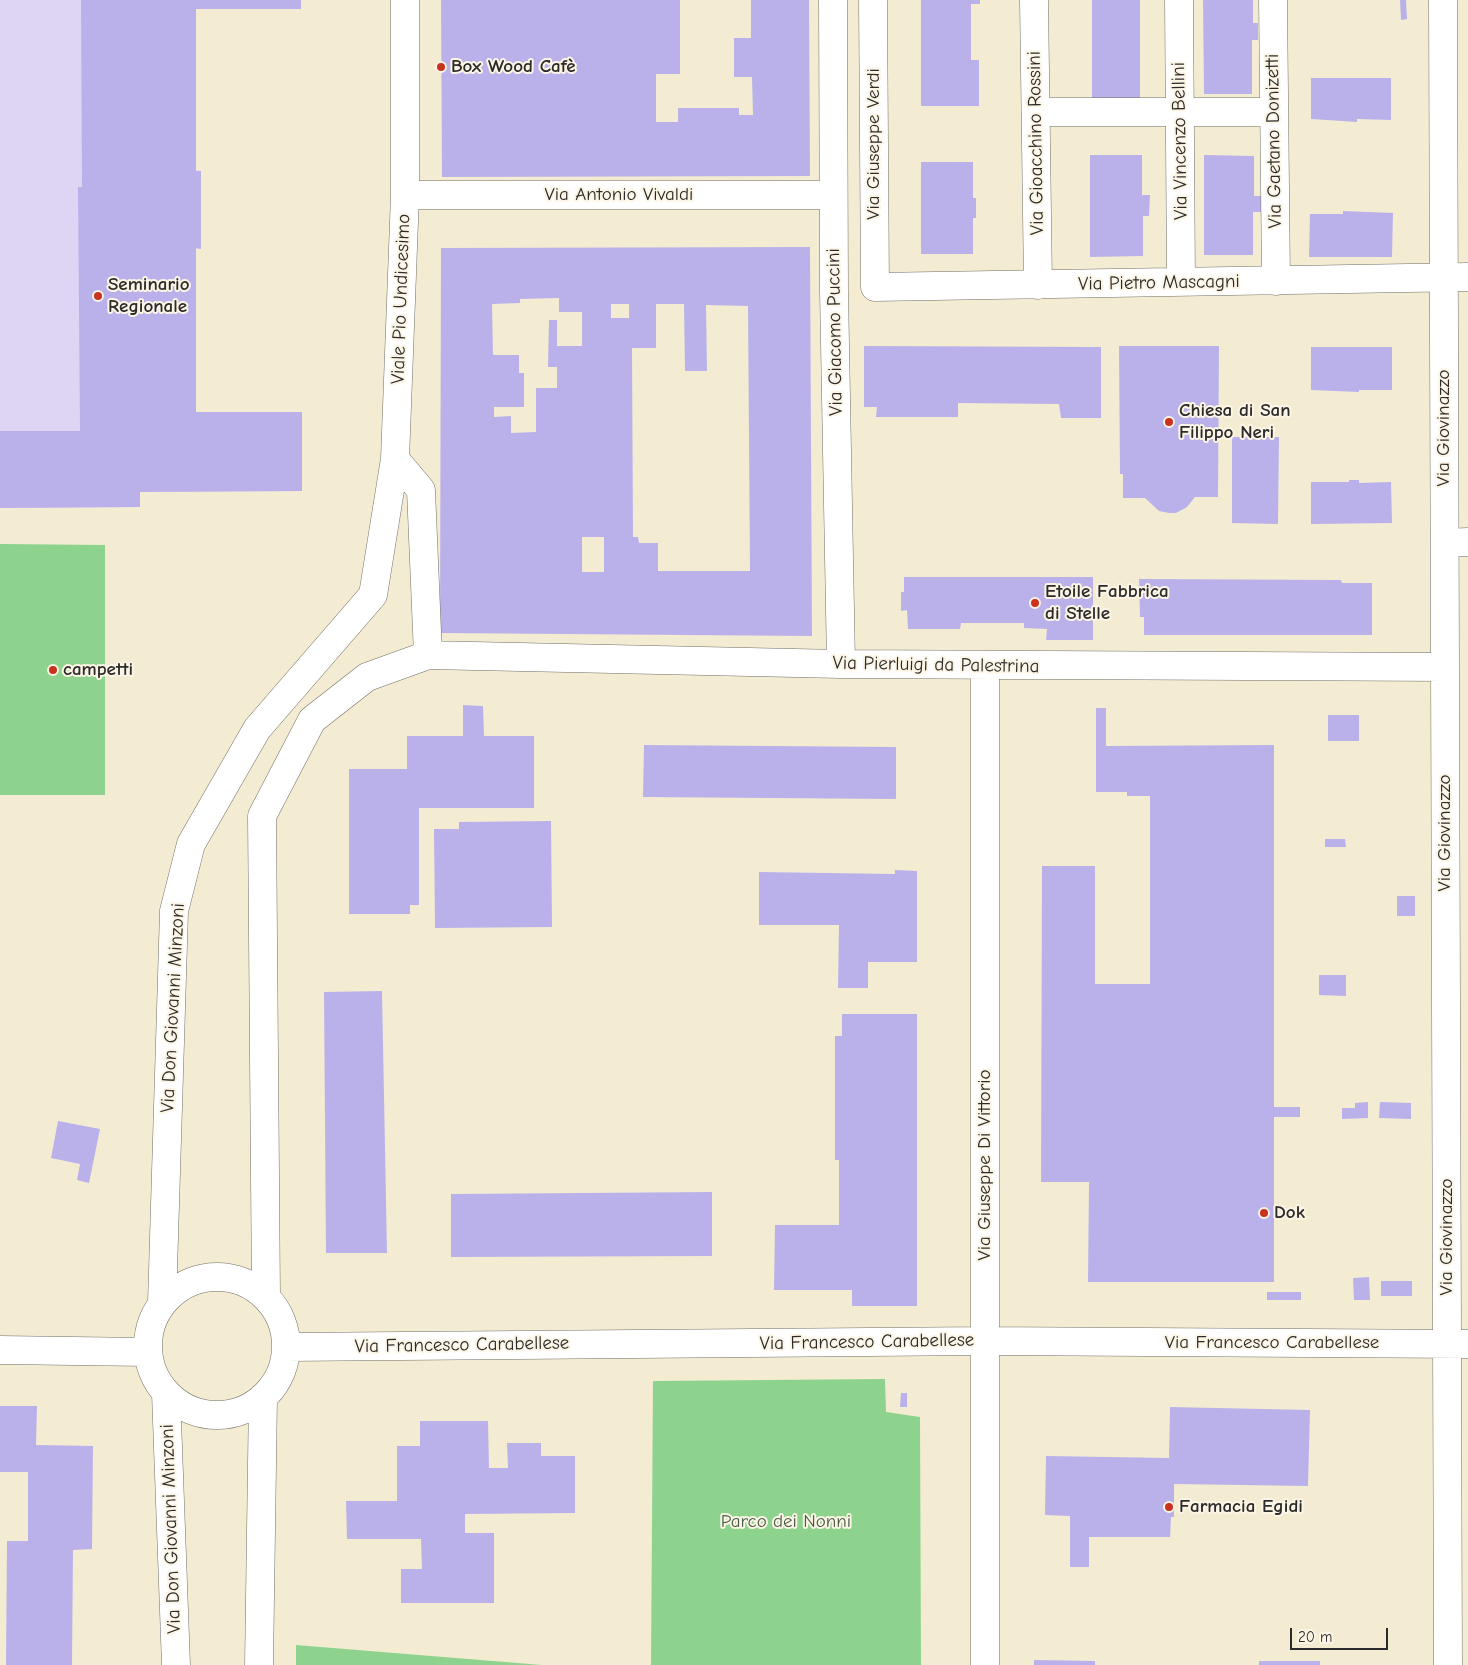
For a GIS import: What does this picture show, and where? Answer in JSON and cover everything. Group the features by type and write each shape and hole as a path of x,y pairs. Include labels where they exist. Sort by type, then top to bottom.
{"street":[{"name":"Viale Pio Undicesimo","path":"373,596 395,459 405,195 405,0"},
{"name":"Via Giacomo Puccini","path":"832,0 833,195 841,664"},
{"name":"Via Giuseppe Verdi","path":"873,0 875,288"},
{"name":"Via Gioacchino Rossini","path":"1034,0 1038,285"},
{"name":"Via Vincenzo Bellini","path":"1178,0 1181,282"},
{"name":"Via Gaetano Donizetti","path":"1273,0 1276,281"},
{"name":"Via Giovinazzo","path":"1443,0 1456,278 1456,543 1445,667 1457,851 1458,1344 1448,1665"},
{"path":"1036,112 1274,112"},
{"name":"Via Antonio Vivaldi","path":"405,195 833,195"},
{"name":"Via Pietro Mascagni","path":"875,288 1456,278"},
{"path":"266,1297 262,816 312,720 367,677 428,655 421,490 395,459"},
{"name":"Via Don Giovanni Minzoni","path":"162,1303 174,910 191,844 258,729 373,596"},
{"name":"Via Pierluigi da Palestrina","path":"428,655 841,664 1445,667"},
{"name":"Via Giuseppe Di Vittorio","path":"985,665 985,1665"},
{"path":"214,1276 236,1278 257,1288 266,1297 283,1324 286,1347 282,1370 270,1391 252,1406 230,1414 207,1415 184,1407 166,1393 152,1373 147,1352 149,1329 162,1303 172,1292 192,1280 214,1276"},
{"name":"Via Francesco Carabellese","path":"286,1347 986,1341 1458,1344"},
{"path":"0,1350 147,1352"},
{"name":"Via Don Giovanni Minzoni","path":"166,1393 176,1665"},
{"path":"259,1665 263,1397"}],"shaded area":[{"name":"Seminario Regionale","path":"0,0 301,0 301,9 196,9 196,170 201,171 201,249 196,249 196,412 302,412 302,491 140,492 140,507 0,508"}],"green space":[{"name":"campetti","path":"0,544 105,545 105,795 0,795"},
{"name":"Parco dei Nonni","path":"885,1379 886,1412 920,1417 921,1665 651,1665 653,1381"},
{"path":"296,1645 542,1665 296,1665"}],"building":[{"name":"Seminario Regionale","path":"81,0 301,0 301,9 196,9 196,171 201,171 201,249 196,248 196,412 302,412 302,491 140,492 140,507 0,508 0,431 80,431 78,187 82,187"},
{"path":"441,0 680,0 680,74 656,74 656,122 678,122 678,108 739,108 739,115 753,115 752,77 734,77 734,38 751,38 751,0 809,0 810,176 442,177"},
{"path":"921,0 980,0 980,4 971,4 971,60 979,60 979,106 921,106"},
{"path":"1092,0 1140,0 1140,107 1092,107"},
{"path":"1203,0 1253,0 1253,23 1258,23 1258,40 1252,40 1252,94 1204,94"},
{"path":"1400,0 1406,0 1407,19 1401,20"},
{"path":"1311,78 1391,78 1391,120 1357,119 1357,122 1311,119"},
{"path":"1090,155 1142,155 1142,195 1150,195 1149,216 1143,216 1143,256 1090,257"},
{"path":"1204,155 1254,156 1254,196 1262,196 1262,212 1253,212 1253,255 1204,255"},
{"path":"921,162 973,162 973,198 976,198 976,218 973,218 973,254 921,254"},
{"path":"1343,211 1393,213 1392,257 1309,257 1310,214 1343,214"},
{"path":"810,247 812,636 440,633 441,248","holes":["559,298 559,312 582,312 582,346 557,346 557,320 549,320 548,367 557,367 557,388 536,388 536,432 511,433 511,416 494,417 494,407 524,407 524,373 519,373 519,355 493,355 492,304 520,303 520,299","611,304 629,304 629,318 611,318","656,304 684,304 685,371 707,371 706,305 748,306 750,571 658,571 658,543 639,543 638,537 633,537 632,348 656,348","582,537 604,537 604,572 582,572"]},
{"path":"864,346 1101,347 1101,418 1061,418 1059,404 958,403 958,417 876,417 877,407 864,407"},
{"name":"Chiesa di San Filippo Neri","path":"1119,346 1219,346 1218,497 1195,497 1187,507 1176,513 1159,511 1145,498 1123,498 1123,474 1120,474"},
{"path":"1311,347 1392,347 1392,390 1359,390 1359,392 1311,390"},
{"path":"1232,437 1279,437 1278,524 1232,523"},
{"path":"1349,480 1359,480 1359,483 1391,482 1392,523 1311,524 1311,482 1349,482"},
{"path":"904,577 1093,577 1093,640 1046,640 1047,629 1024,628 1024,623 961,623 960,629 908,629 907,610 901,611 901,592 904,592"},
{"path":"1139,579 1341,580 1342,583 1372,583 1372,635 1144,635 1144,617 1140,617"},
{"path":"463,705 483,706 484,736 534,736 534,808 419,808 419,905 410,905 410,914 349,914 349,769 407,769 407,736 463,736"},
{"path":"1096,708 1106,708 1106,746 1274,745 1274,1107 1300,1107 1300,1117 1274,1117 1274,1282 1088,1282 1089,1182 1041,1182 1042,866 1095,866 1095,984 1150,984 1150,796 1127,796 1127,792 1096,792"},
{"path":"1328,715 1359,715 1359,741 1328,741"},
{"path":"644,745 896,747 896,799 643,797"},
{"path":"551,821 552,927 435,928 434,829 459,829 459,822"},
{"path":"1325,839 1345,839 1346,847 1325,847"},
{"path":"895,870 917,871 917,962 868,962 868,988 838,988 839,925 759,925 759,872 895,874"},
{"path":"1397,896 1415,896 1415,916 1397,916"},
{"path":"1319,975 1346,975 1346,996 1319,995"},
{"path":"382,991 387,1253 326,1253 324,992"},
{"path":"842,1014 917,1014 917,1306 852,1306 852,1290 774,1290 775,1225 839,1225 839,1160 835,1160 835,1036 842,1036"},
{"path":"1368,1102 1368,1118 1342,1119 1342,1108 1355,1108 1355,1103"},
{"path":"1380,1102 1411,1103 1411,1119 1379,1118"},
{"path":"58,1121 100,1129 89,1183 77,1180 80,1164 51,1158"},
{"path":"712,1192 712,1256 451,1257 451,1194"},
{"path":"1369,1277 1370,1300 1354,1300 1353,1278"},
{"path":"1381,1281 1412,1281 1412,1296 1381,1296"},
{"path":"1267,1292 1301,1292 1301,1300 1267,1300"},
{"path":"901,1393 907,1393 907,1407 900,1407"},
{"path":"0,1406 37,1406 36,1445 93,1446 92,1549 73,1550 72,1665 6,1665 7,1541 28,1541 28,1472 0,1472"},
{"path":"1170,1407 1310,1410 1308,1486 1174,1484 1174,1517 1171,1517 1170,1537 1089,1537 1089,1567 1070,1567 1070,1516 1045,1515 1046,1456 1169,1458"},
{"path":"420,1421 488,1421 489,1468 508,1468 507,1443 541,1443 541,1456 575,1456 575,1513 465,1514 465,1533 494,1533 494,1603 401,1603 401,1569 422,1569 421,1539 347,1539 346,1501 397,1501 397,1446 420,1446"},
{"path":"1034,1660 1095,1661 1095,1665 1034,1665"},
{"path":"1259,1661 1320,1661 1320,1665 1259,1665"}],"place":[{"name":"Box Wood Cafè","path":"441,67"},
{"name":"Seminario Regionale","path":"98,296"},
{"name":"Chiesa di San Filippo Neri","path":"1169,422"},
{"name":"Etoile Fabbrica di Stelle","path":"1035,603"},
{"name":"campetti","path":"53,670"},
{"name":"Dok","path":"1264,1213"},
{"name":"Farmacia Egidi","path":"1169,1507"}]}
